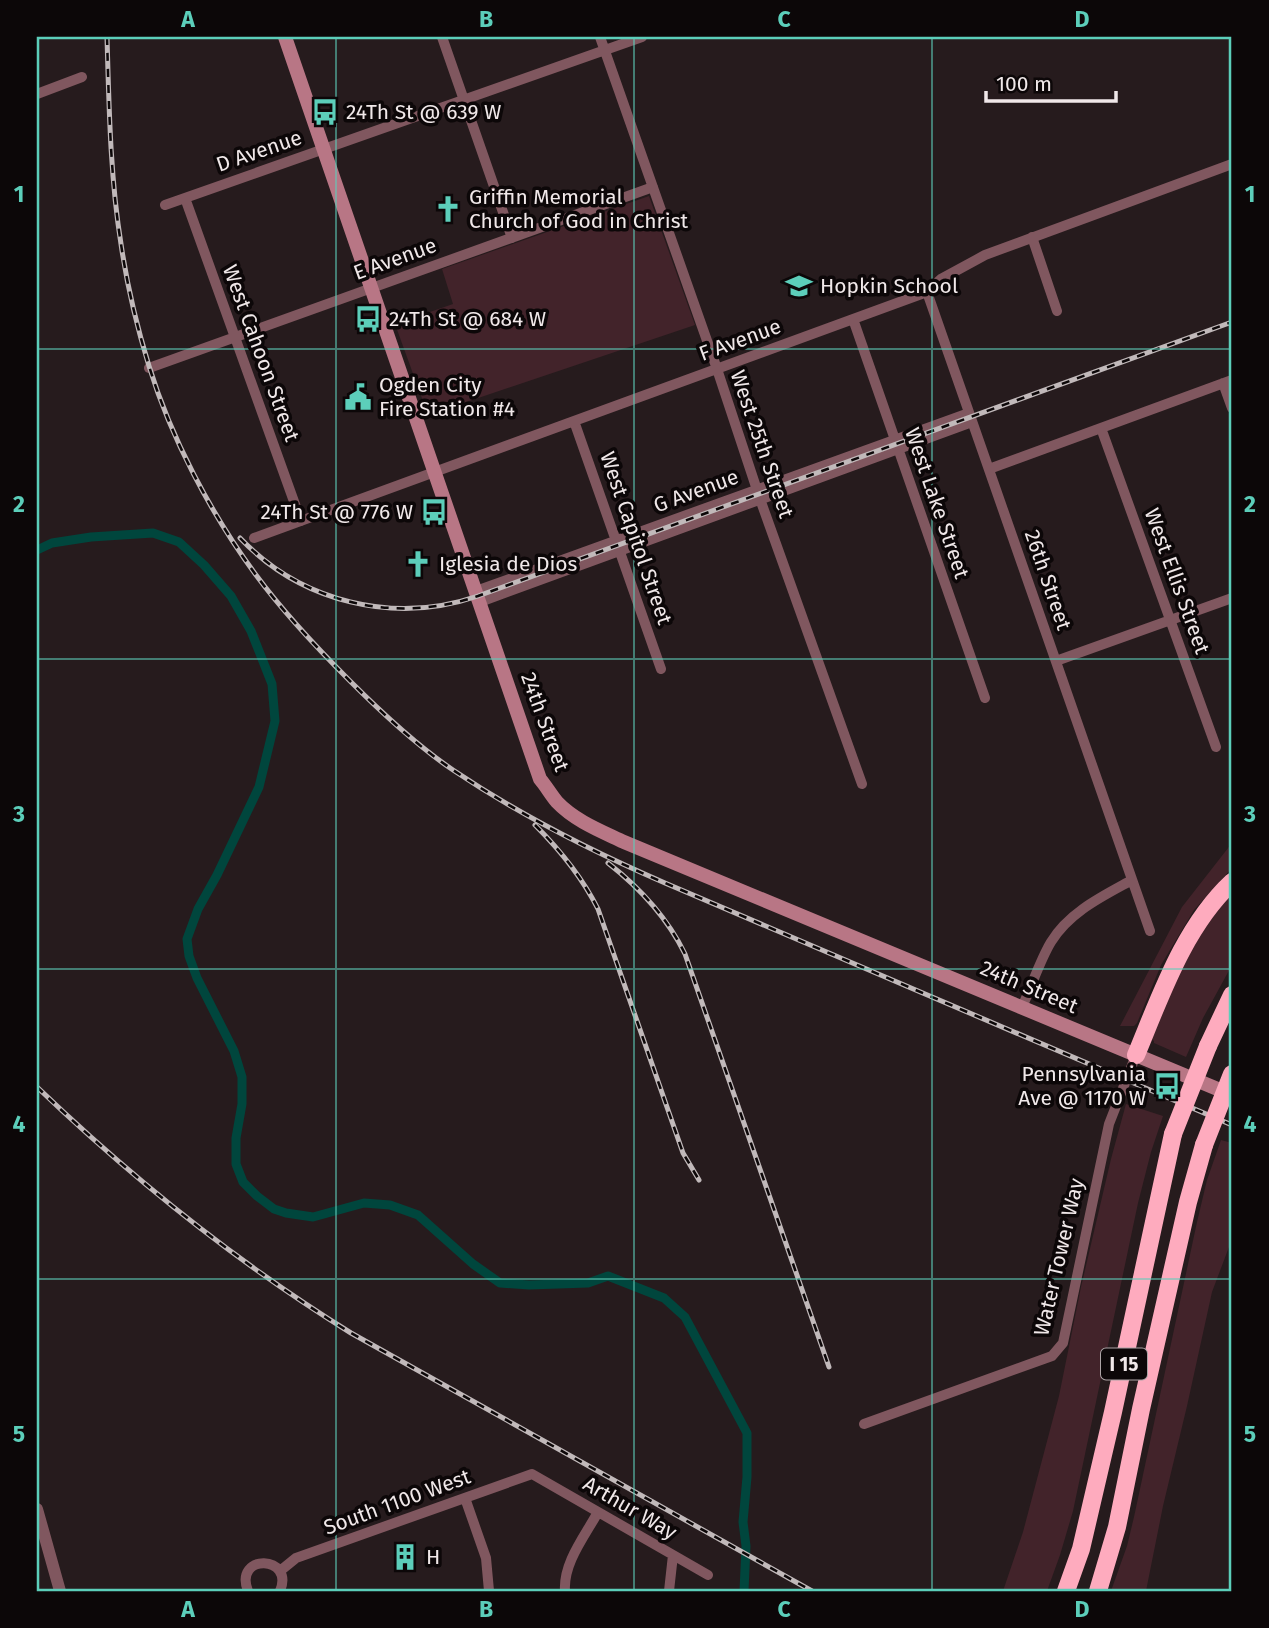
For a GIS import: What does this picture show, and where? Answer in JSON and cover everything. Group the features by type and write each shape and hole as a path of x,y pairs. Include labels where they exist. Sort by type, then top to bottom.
{"highway":[{"path":"1136,1055 1182,947 1232,882"},
{"name":"I 15","path":"1066,1591 1081,1549 1114,1412 1173,1134 1208,1046 1232,995"},
{"name":"I 15","path":"1098,1591 1117,1527 1188,1202 1204,1145 1232,1074"}],"main road":[{"name":"24th Street","path":"285,37 540,779 556,801 598,831 1232,1095"}],"street":[{"path":"442,37 512,238"},
{"name":"West 25th Street","path":"600,37 758,494 862,784"},
{"name":"D Avenue","path":"165,205 642,37"},
{"path":"37,94 82,77"},
{"name":"F Avenue","path":"254,538 927,292 941,279 985,255 1232,164"},
{"name":"E Avenue","path":"149,368 653,187"},
{"name":"West Cahoon Street","path":"184,198 301,521"},
{"path":"1032,237 1057,310"},
{"name":"26th Street","path":"927,292 1150,931"},
{"name":"West Lake Street","path":"853,319 985,698"},
{"path":"989,470 1228,381 1232,408"},
{"name":"G Avenue","path":"478,596 970,418"},
{"name":"West Capitol Street","path":"574,421 661,668"},
{"name":"West Ellis Street","path":"1101,428 1216,747"},
{"path":"1056,662 1232,598"},
{"path":"1022,1007 1051,942 1069,919 1132,880"},
{"name":"Water Tower Way","path":"864,1424 1052,1356 1063,1343 1109,1124 1136,1055"},
{"name":"South 1100 West","path":"280,1571 296,1558 531,1474"},
{"name":"Arthur Way","path":"531,1474 709,1575"},
{"path":"465,1498 486,1558 489,1591"},
{"path":"37,1509 60,1591"},
{"path":"565,1591 569,1565 598,1512"},
{"path":"669,1591 673,1555"},
{"path":"247,1591 245,1577 253,1566 266,1563 280,1571 283,1581 280,1591"}],"shaded area":[{"path":"649,196 695,325 428,415 395,324 453,304 442,269"},
{"path":"1232,843 1232,868 1194,910 1161,965 1137,1023 1134,1026 1120,1026 1182,907"},
{"path":"1232,890 1232,965 1203,1018 1186,1057 1154,1043 1151,1039 1181,959"},
{"path":"1126,1104 1163,1116 1138,1203 1073,1511 1047,1591 1003,1591 1023,1532 1059,1396 1081,1287"},
{"path":"1221,1140 1232,1143 1232,1239 1212,1292 1146,1591 1111,1591 1127,1546 1197,1222 1207,1180"}],"waterway":[{"path":"37,550 52,543 91,537 153,533 179,542 231,596 251,631 272,684 275,721 259,787 198,909 187,939 189,956 197,978 234,1051 242,1077 236,1164 243,1182 274,1209 286,1213 313,1217 364,1203 390,1205 418,1215 473,1264 500,1283 588,1283 608,1276 664,1298 685,1317 747,1433 743,1522 746,1546 744,1591"}],"railway":[{"path":"107,37 109,114 117,218 133,306 158,393 194,475 239,551 301,630 374,705 453,770 504,802 583,845 665,883 1232,1125"},
{"path":"240,538 264,560 291,578 350,602 414,608 446,604 478,596 1232,322"},
{"path":"535,825 570,864 598,909 683,1153 699,1180"},
{"path":"608,863 652,904 685,954 829,1367"},
{"path":"37,1087 149,1187 227,1249 309,1306 351,1333 812,1591"}],"place":[{"name":"24Th St @ 639 W","path":"325,112"},
{"name":"Griffin Memorial Church of God in Christ","path":"448,209"},
{"name":"Hopkin School","path":"799,286"},
{"name":"24Th St @ 684 W","path":"368,319"},
{"name":"Ogden City Fire Station #4","path":"358,397"},
{"name":"24Th St @ 776 W","path":"434,512"},
{"name":"Iglesia de Dios","path":"418,564"},
{"name":"Pennsylvania Ave @ 1170 W","path":"1167,1086"},
{"name":"H","path":"405,1557"}]}
